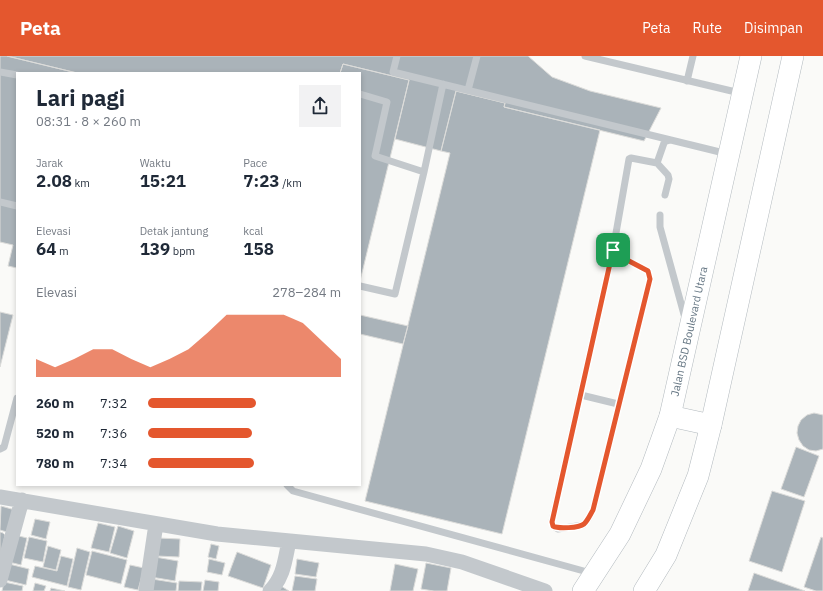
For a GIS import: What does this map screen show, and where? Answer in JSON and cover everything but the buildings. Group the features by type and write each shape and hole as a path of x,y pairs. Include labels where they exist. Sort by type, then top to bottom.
{"main road":[{"name":"Jalan BSD Boulevard Utara","path":"589,583 620,534 648,475 670,416 751,56"},
{"path":"644,591 666,555 698,476 712,425 793,56"},
{"path":"670,416 712,425"}],"street":[{"path":"0,497 218,534 426,554 462,562 546,591"},
{"path":"0,580 22,500"},
{"path":"146,591 156,524"},
{"path":"270,591 280,578 284,568 289,541"}],"lane":[{"path":"397,56 393,72 728,154"},
{"path":"468,90 477,56"},
{"path":"585,56 742,94"},
{"path":"687,81 693,56"},
{"path":"0,72 16,76"},
{"path":"361,286 395,294 443,84"},
{"path":"361,94 387,102 375,156 424,172"},
{"path":"657,163 664,143 670,140"},
{"path":"613,250 629,261 648,271 650,279 590,514 583,525 558,529 553,526 552,522 613,250 629,159 631,158 657,163 668,175 669,179 665,195"},
{"path":"0,202 16,206"},
{"path":"660,215 660,227 689,331"},
{"path":"581,395 618,404"},
{"path":"0,449 4,447 7,439 16,402"},
{"path":"288,486 293,491 589,583"}],"route":[{"path":"613,250 629,261 644,267 648,271 650,279 593,510 583,525 558,529 553,526 552,522 613,250"}]}
